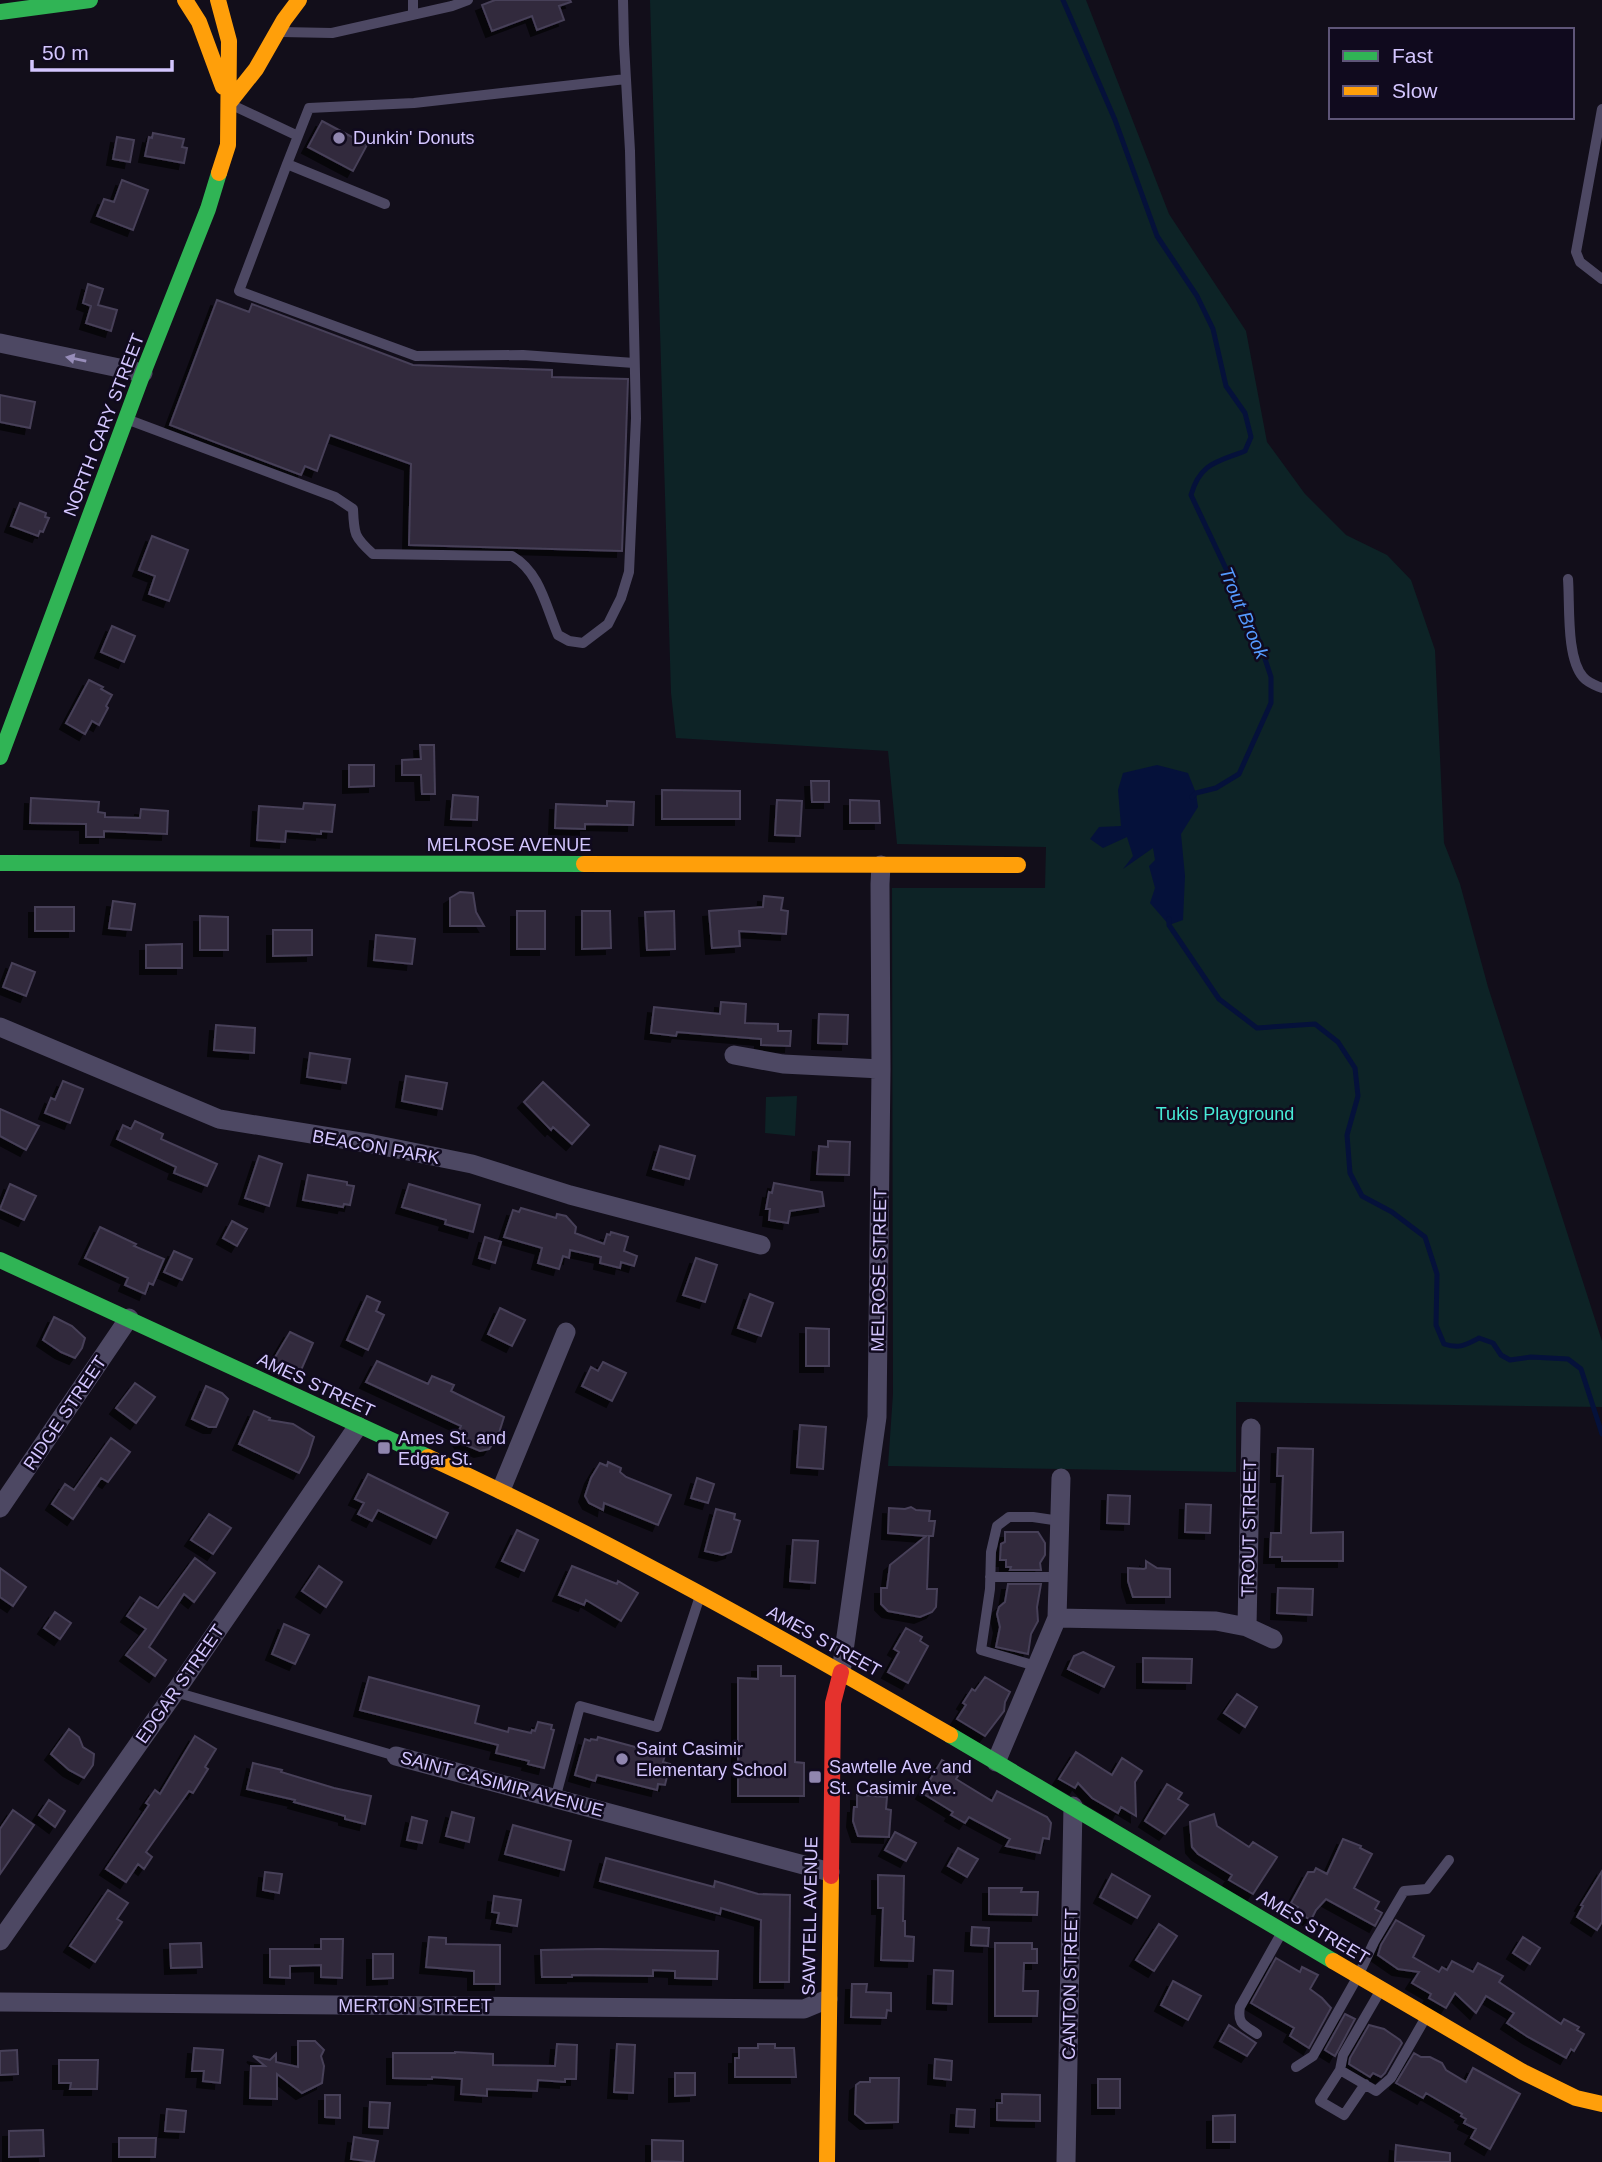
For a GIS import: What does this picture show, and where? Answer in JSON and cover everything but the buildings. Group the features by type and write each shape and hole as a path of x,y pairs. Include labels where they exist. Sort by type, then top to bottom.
{"street":[{"path":"0,10 90,0"},
{"name":"NORTH CARY STREET","path":"185,0 199,22 229,103"},
{"name":"NORTH CARY STREET","path":"0,757 143,373 208,209 228,145 229,41 218,0"},
{"path":"229,103 256,69 284,20 299,0"},
{"path":"0,343 143,373"},
{"name":"MELROSE AVENUE","path":"0,863 1018,865"},
{"name":"MELROSE STREET","path":"841,1672 877,1417 881,865"},
{"name":"BEACON PARK","path":"0,1027 219,1119 373,1144 472,1164 570,1195 761,1245"},
{"path":"734,1055 783,1064 881,1069"},
{"name":"AMES STREET","path":"0,1259 501,1490 701,1595 1073,1806 1523,2072 1576,2098 1601,2104"},
{"name":"RIDGE STREET","path":"0,1508 129,1318"},
{"path":"501,1490 566,1332"},
{"name":"EDGAR STREET","path":"0,1941 358,1426"},
{"name":"TROUT STREET","path":"1247,1627 1251,1428"},
{"path":"996,1762 1057,1618 1061,1478"},
{"path":"1057,1618 1216,1621 1247,1627 1273,1639"},
{"name":"SAWTELL AVENUE","path":"827,2162 833,1703 841,1672"},
{"name":"SAINT CASIMIR AVENUE","path":"396,1756 830,1872"},
{"name":"CANTON STREET","path":"1066,2162 1073,1806"},
{"name":"MERTON STREET","path":"0,2002 804,2008 828,1999"}],"lane":[{"path":"413,0 413,15"},
{"path":"277,32 332,33 468,0"},
{"path":"126,419 335,497 353,509 354,529 359,541 373,554 512,556 524,562 536,578 558,635 569,641 583,643 608,624 621,598 629,572 636,418 630,151 623,0"},
{"path":"626,79 414,103 309,108 240,291 416,356 523,355 634,363"},
{"path":"229,103 298,136"},
{"path":"1602,109 1576,252 1580,262 1602,279"},
{"path":"287,164 385,204"},
{"path":"1568,579 1572,650 1581,675 1591,684 1602,688"},
{"path":"1036,1666 981,1650 991,1552 997,1526 1010,1517 1060,1521"},
{"path":"990,1577 1058,1577"},
{"path":"555,1799 580,1706 657,1727 701,1595"},
{"name":"SAINT CASIMIR AVENUE","path":"175,1692 396,1756"},
{"path":"1296,2067 1313,2056 1404,1891 1427,1889 1449,1860"},
{"path":"1257,2034 1241,2023 1238,2017 1240,2007 1282,1931"},
{"path":"1364,2084 1344,2115 1320,2101 1340,2070 1343,2055 1381,1989"},
{"path":"1340,2070 1376,2091 1391,2078 1427,2016"}],"green space":[{"name":"Tukis Playground","path":"650,0 1086,0 1169,214 1246,331 1267,442 1305,494 1346,535 1387,555 1411,580 1435,650 1444,843 1460,884 1488,987 1602,1341 1602,1407 1236,1402 1236,1472 888,1466 893,1394 892,888 1045,888 1046,847 897,844 888,751 676,738 671,693"},
{"path":"797,1096 795,1136 765,1133 766,1097"}],"water":[{"path":"1157,765 1188,773 1198,807 1181,834 1185,876 1183,920 1169,925 1150,903 1155,888 1149,866 1155,860 1153,848 1123,869 1133,856 1127,837 1103,848 1090,839 1099,827 1121,826 1118,790 1123,773"}],"waterway":[{"name":"Trout Brook","path":"1063,0 1115,120 1157,236 1197,296 1213,329 1226,386 1245,413 1251,437 1245,451 1218,461 1205,470 1199,476 1191,495 1256,632 1271,677 1271,703 1239,774 1216,788 1196,793 1192,797"},
{"name":"Trout Brook","path":"1169,919 1169,925 1219,999 1257,1028 1315,1024 1338,1042 1355,1068 1358,1096 1347,1135 1350,1173 1362,1196 1392,1212 1425,1237 1437,1274 1436,1325 1444,1344 1462,1345 1479,1338 1493,1343 1501,1355 1510,1360 1531,1357 1568,1359 1581,1369 1602,1434"}],"traffic: fast":[{"path":"0,12 90,0"},
{"path":"0,757 143,373 208,209 219,173"},
{"path":"0,863 584,864"},
{"path":"0,1260 428,1457"},
{"path":"950,1735 1333,1961"}],"traffic: slow":[{"path":"185,0 199,22 223,87"},
{"path":"218,0 229,41 228,145 219,173"},
{"path":"229,103 256,69 284,20 299,0"},
{"path":"584,864 1018,865"},
{"path":"428,1457 561,1521 692,1590 950,1735"},
{"path":"827,2162 831,1876"},
{"path":"1333,1961 1523,2072 1576,2098 1602,2104"}],"traffic: jam":[{"path":"831,1876 833,1703 841,1672"}],"place":[{"name":"Dunkin' Donuts","path":"339,138"},
{"name":"Ames St. and Edgar St.","path":"384,1448"},
{"name":"Saint Casimir Elementary School","path":"622,1759"},
{"name":"Sawtelle Ave. and St. Casimir Ave.","path":"815,1777"}]}
